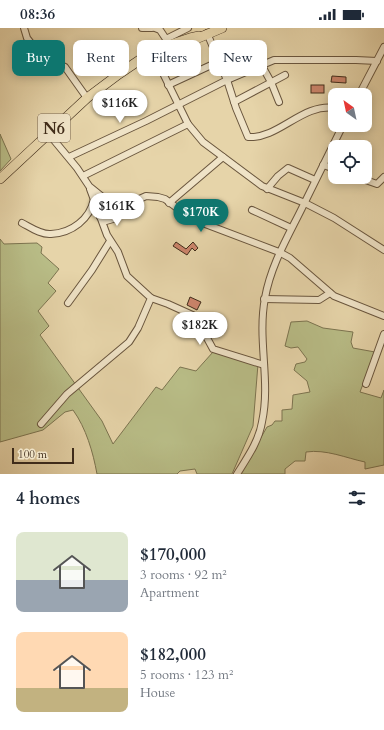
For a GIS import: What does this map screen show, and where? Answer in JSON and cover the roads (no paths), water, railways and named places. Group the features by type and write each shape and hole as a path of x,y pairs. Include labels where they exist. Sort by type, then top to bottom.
{"highway":[{"name":"N6","path":"191,40 222,28"},
{"name":"N6","path":"178,40 203,35"},
{"name":"N6","path":"0,179 87,98 137,63"}],"street":[{"path":"24,28 27,38 42,57 66,68 87,98"},
{"path":"142,28 154,28 160,30 166,40"},
{"path":"170,40 188,28"},
{"path":"203,35 209,45"},
{"path":"363,88 384,47"},
{"path":"267,63 281,60 377,61"},
{"path":"168,85 209,67"},
{"path":"267,75 279,102"},
{"path":"234,102 285,75"},
{"path":"164,76 188,124 204,142 267,189 305,203 334,218 384,250"},
{"path":"225,76 234,102 248,137 250,138 268,133 311,110 317,108 328,108"},
{"path":"69,158 236,76"},
{"path":"83,176 188,124"},
{"path":"237,474 258,437 262,423 265,379 261,338 264,299 270,274 279,252 340,132"},
{"path":"48,133 83,176 89,186 110,241 118,252 127,276 151,298 199,318 206,338 213,349 264,364"},
{"path":"169,202 223,157"},
{"path":"323,165 328,167"},
{"path":"267,189 278,176 288,168 315,180"},
{"path":"372,180 382,183 384,177"},
{"path":"89,186 115,207 117,212 113,219 106,221 100,217"},
{"path":"115,207 122,206 140,198 153,196 169,202 192,219 279,252 290,258 330,293 384,316"},
{"path":"22,223 38,231 50,234 68,230 82,222 92,209 94,198"},
{"path":"252,210 291,228"},
{"path":"68,303 92,270 110,241"},
{"path":"264,299 319,300 330,293"},
{"path":"41,424 67,394 129,342 138,328 151,298"},
{"path":"366,384 384,334"}]}
